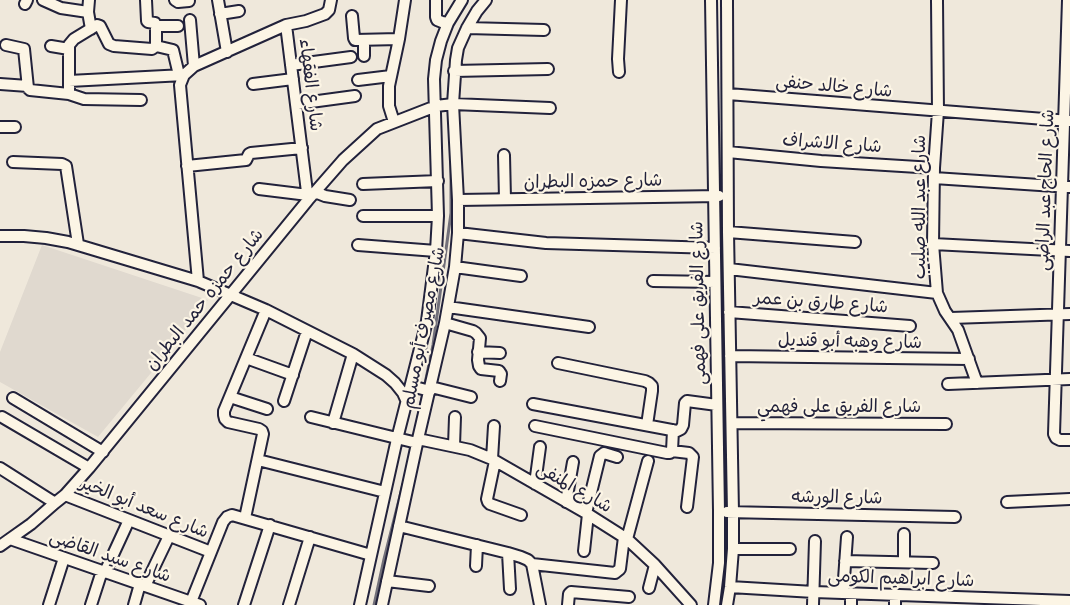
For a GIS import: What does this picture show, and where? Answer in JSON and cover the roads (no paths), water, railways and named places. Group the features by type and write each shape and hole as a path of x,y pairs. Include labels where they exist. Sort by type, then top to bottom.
{"street":[{"path":"44,0 61,8 88,12"},
{"path":"89,0 88,12 91,29"},
{"path":"146,0 147,21 149,23 156,26 178,26"},
{"path":"175,0 178,2 189,1"},
{"path":"218,0 227,52"},
{"name":"شارع الفقهاء","path":"69,81 186,71 286,25 306,21 325,14 330,10 331,0"},
{"path":"394,122 388,96 405,0"},
{"path":"436,0 437,20 448,23"},
{"name":"شارع مصرف أبو مسلم","path":"360,605 397,439 427,321 436,250 438,216 434,79 436,60 448,23 462,0"},
{"name":"شارع مصرف أبو مسلم","path":"382,605 445,324 455,268 458,200 452,104 454,71 458,48 467,28 486,0"},
{"path":"619,72 621,0"},
{"name":"شارع الفريق على فهمى","path":"711,0 719,511 719,563 714,605"},
{"name":"شارع الفريق على فهمى","path":"727,0 728,269 733,512 733,549 728,605"},
{"name":"شارع عبد الله صليب","path":"937,0 938,111 934,173 933,244 937,293 940,302 958,330 977,383"},
{"name":"شارع الحاج عبد الراضى","path":"1068,0 1065,251 1059,314 1054,434 1060,440 1070,440"},
{"path":"220,14 239,11"},
{"path":"352,16 354,39 356,40 399,39"},
{"path":"190,20 186,71 180,85 198,281"},
{"name":"شارع الفقهاء","path":"286,25 310,196"},
{"path":"69,94 69,49 71,41 97,26 100,26 109,44 114,46 152,49 156,46 173,50 186,71"},
{"path":"156,26 156,46"},
{"path":"467,28 544,30"},
{"path":"364,40 364,56"},
{"path":"6,45 24,49 28,88 32,90 69,94 84,99 141,100"},
{"path":"51,46 69,49"},
{"path":"291,65 351,57"},
{"path":"454,71 548,69"},
{"path":"358,80 391,76"},
{"path":"253,84 293,79"},
{"path":"51,81 51,93"},
{"path":"0,84 28,86"},
{"name":"شارع خالد حنفى","path":"728,94 1067,121"},
{"path":"296,104 355,96"},
{"name":"شارع حمزه حمد البطران","path":"0,546 31,524 55,503 89,468 310,196 359,144 377,129 436,106 452,104 550,108"},
{"path":"0,127 15,127"},
{"name":"شارع الفقهاء","path":"187,166 246,160 251,153 302,148"},
{"name":"شارع الاشراف","path":"728,152 1066,187"},
{"path":"504,155 505,200"},
{"path":"13,162 57,163 66,166 78,244"},
{"path":"363,184 438,181"},
{"path":"259,189 350,200"},
{"name":"شارع حمزه البطران","path":"458,200 728,196"},
{"path":"364,216 438,216"},
{"path":"728,232 854,242"},
{"path":"458,233 546,243 715,248"},
{"path":"0,236 46,238 78,244 198,281 266,310 353,354 386,374 395,382 403,392 406,402"},
{"path":"933,244 1065,251"},
{"path":"358,245 436,250"},
{"path":"455,268 521,276"},
{"path":"728,269 937,293"},
{"path":"652,281 715,282"},
{"path":"448,307 589,327"},
{"path":"245,518 263,438 262,431 228,422 225,419 224,411 266,310"},
{"name":"شارع طارق بن عمر","path":"729,312 910,326"},
{"path":"952,318 1070,314"},
{"path":"445,324 476,333 480,338 479,366 499,371 501,374 500,381"},
{"path":"284,401 307,331"},
{"path":"478,352 500,353"},
{"path":"333,423 353,354"},
{"name":"شارع وهبه أبو قنديل","path":"730,356 969,359"},
{"path":"246,358 293,374"},
{"path":"558,363 649,383 652,386 652,391 647,425"},
{"path":"948,384 1070,379"},
{"path":"410,386 471,397"},
{"path":"230,397 267,409"},
{"path":"13,398 103,452"},
{"path":"533,404 677,431 683,425 684,406 687,402 731,404"},
{"path":"2,417 89,468"},
{"path":"454,446 455,417"},
{"name":"شارع المنفى","path":"311,418 397,439 454,446 470,450 494,460 625,538 655,565 691,605"},
{"name":"شارع الفريق على فهمي","path":"732,423 946,424"},
{"path":"494,426 494,460 487,499 490,504 521,515"},
{"path":"535,426 667,453 672,451 689,453 692,455 687,507"},
{"path":"672,451 673,430"},
{"path":"535,484 540,446"},
{"path":"584,551 587,514 600,456 604,453 617,457"},
{"path":"258,460 385,492"},
{"path":"532,564 615,573 620,569 625,538 648,461"},
{"path":"566,502 574,462"},
{"path":"0,468 55,503"},
{"name":"شارع سعد أبو الخير","path":"64,494 210,552 223,522 232,515 371,554"},
{"path":"1007,502 1070,499"},
{"name":"شارع الورشه","path":"719,511 955,517"},
{"path":"91,605 104,571 129,520"},
{"path":"244,605 270,525"},
{"path":"399,526 508,553 528,560 532,564 540,605"},
{"path":"904,534 904,562"},
{"path":"134,605 169,536"},
{"path":"289,605 310,537"},
{"path":"847,537 845,560 847,593 851,605"},
{"name":"شارع سيد القاضى","path":"10,539 143,585 171,600 196,603"},
{"path":"813,605 815,541"},
{"path":"476,566 477,545"},
{"path":"733,549 790,549"},
{"path":"196,603 210,552"},
{"path":"508,553 510,589"},
{"path":"49,605 64,558"},
{"path":"845,560 933,564"},
{"path":"649,588 655,565"},
{"path":"387,581 429,586"},
{"name":"شارع ابراهيم الكومى","path":"730,587 896,594 930,600 1069,603"},
{"path":"568,605 571,592 630,597"},
{"path":"895,605 896,594"}],"waterway":[{"path":"418,417 433,345 451,213 451,158"},
{"path":"374,605 403,484"}]}
